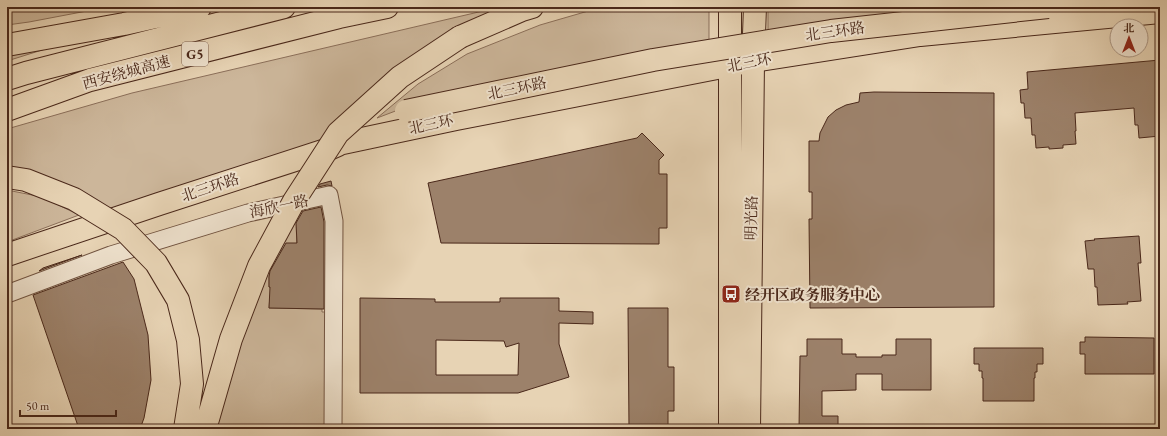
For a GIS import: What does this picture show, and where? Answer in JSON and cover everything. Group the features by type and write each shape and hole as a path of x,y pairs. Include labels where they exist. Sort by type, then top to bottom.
{"main road":[{"path":"7,45 124,24 200,7"},
{"name":"西安绕城高速","path":"7,79 33,71 284,7"},
{"name":"西安绕城高速","path":"7,110 90,80 339,17 386,7"},
{"path":"204,429 231,339 259,266 294,201 338,133 400,77 460,37 532,7"},
{"name":"明光路","path":"730,7 730,429"},
{"name":"明光路","path":"749,429 754,7"},
{"name":"北三环路","path":"7,255 330,149 406,111 653,60 816,33 1048,7"},
{"name":"北三环","path":"342,143 456,119 753,61 920,36 1160,12"},
{"path":"7,178 26,180 74,199 124,229 156,263 178,300 188,340 192,384 185,429"}],"street":[{"name":"海欣一路","path":"7,294 111,255 248,212 329,195 334,221 333,429"}],"shaded area":[{"path":"7,7 108,7 7,25"},
{"path":"500,7 516,7 408,65 316,151 110,211 7,170 7,129 132,93"},
{"path":"602,7 709,7 709,47 406,107 377,118 418,84 467,54 540,25"},
{"path":"768,7 1022,7 768,40"},
{"path":"58,45 7,61 7,53"},
{"path":"7,190 42,197 79,215 7,242"},
{"path":"323,200 322,275 269,275 269,287 322,288 270,295 269,308 322,309 322,312 326,312 327,429 207,429 269,266 281,267 281,243 296,205 297,264 310,264 310,201"}],"building":[{"path":"1160,60 1160,136 1139,138 1138,125 1135,125 1134,108 1075,113 1076,144 1063,145 1063,148 1036,148 1035,135 1032,135 1031,118 1025,118 1024,103 1021,103 1020,90 1028,89 1027,72"},
{"path":"860,93 994,93 994,307 810,308 809,219 812,219 812,192 809,192 809,141 819,141 820,133 828,117 836,110 846,105 859,102"},
{"path":"642,133 664,155 659,160 659,174 667,174 667,228 659,228 659,244 441,243 428,183 637,138"},
{"path":"331,181 332,186 327,185 318,187 320,184"},
{"path":"321,207 324,222 324,309 269,308 270,271 286,243 297,243 296,223 303,211"},
{"path":"1139,236 1141,263 1138,263 1141,301 1127,302 1128,304 1098,305 1094,269 1088,269 1085,241"},
{"path":"82,255 39,271 43,268"},
{"path":"123,262 134,279 148,335 151,380 144,418 140,429 79,429 33,295"},
{"path":"360,298 435,299 435,302 500,302 500,298 559,298 559,311 593,312 593,324 559,323 559,344 569,377 518,393 360,393","holes":["436,340 504,341 506,347 519,343 518,375 436,375"]},
{"path":"628,308 668,308 668,367 674,367 674,411 668,411 668,429 629,429"},
{"path":"1085,337 1154,338 1154,374 1085,374 1085,354 1080,354 1080,342 1085,342"},
{"path":"807,339 842,339 842,354 856,354 856,357 882,357 882,355 896,355 896,339 931,339 931,390 882,390 882,374 856,374 856,390 822,391 822,416 838,416 838,429 799,429 800,356 807,356"},
{"path":"974,348 1043,348 1043,364 1037,364 1037,372 1035,372 1034,401 983,401 982,371 979,371 979,364 974,364"}],"place":[{"name":"经开区政务服务中心","path":"731,294"}]}
